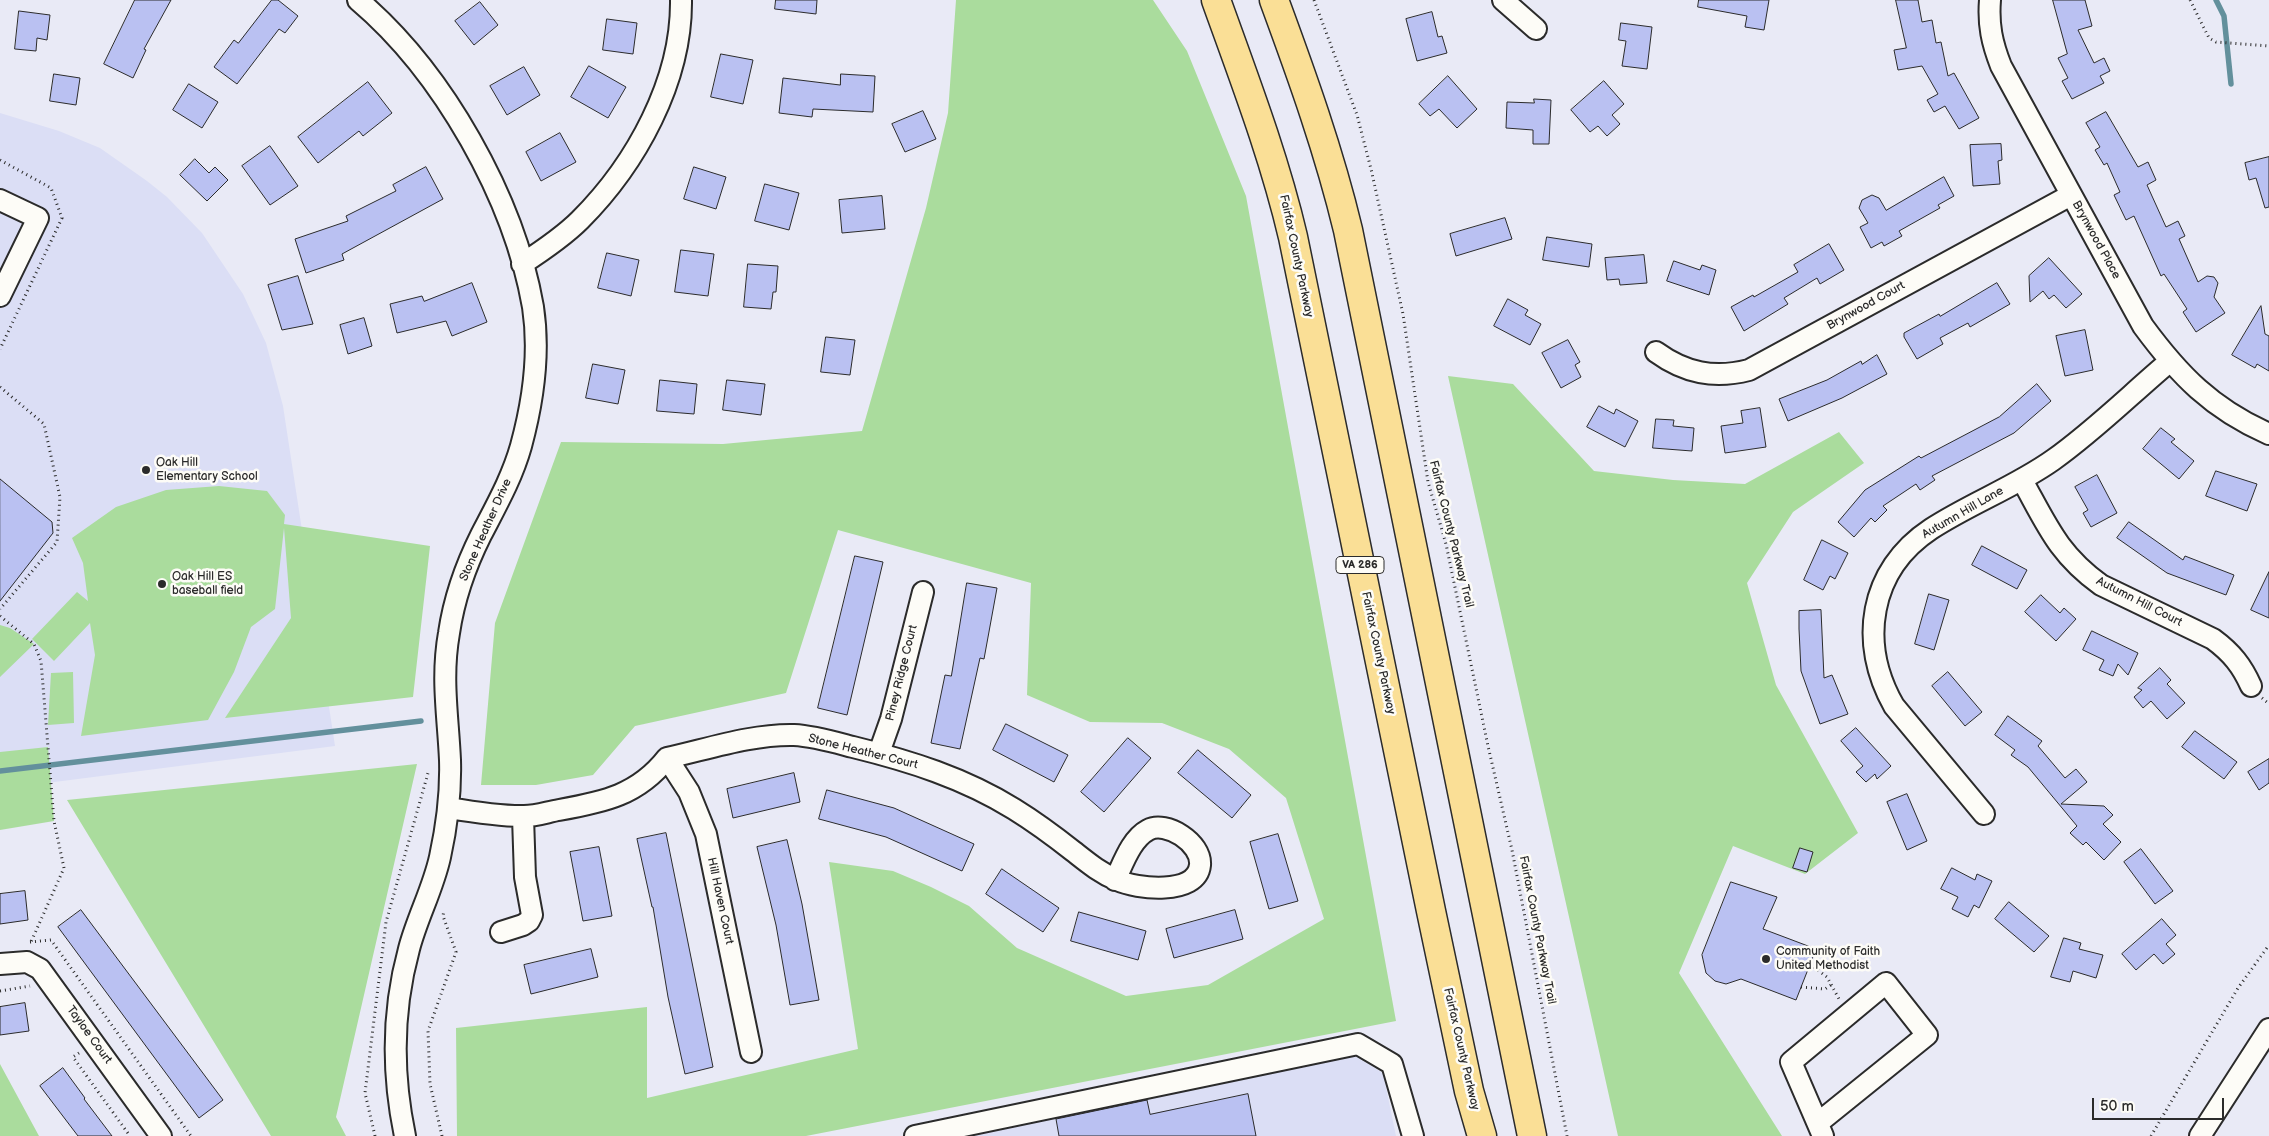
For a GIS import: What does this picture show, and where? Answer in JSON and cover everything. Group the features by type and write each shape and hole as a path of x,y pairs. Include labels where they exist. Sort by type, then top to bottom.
{"highway":[{"name":"Fairfax County Parkway","path":"1216,0 1281,185 1469,1091 1482,1136"},
{"path":"1274,0 1314,108 1333,168 1348,230 1532,1136"}],"street":[{"name":"Stone Heather Drive","path":"358,0 394,36 421,68 454,113 479,155 500,199 522,264 533,308 535,336 535,370 530,410 520,448 507,486 465,571 448,632 444,670 444,708 450,759 449,808 439,860 410,947 401,985 396,1024 395,1069 405,1136"},
{"path":"522,264 551,245 579,221 605,193 628,162 656,109 669,74 677,40 681,0"},
{"path":"1503,0 1536,29"},
{"name":"Brynwood Place","path":"1990,0 1988,22 1992,43 2001,66 2143,326 2169,362 2193,386 2221,408 2251,426 2269,434"},
{"name":"Brynwood Court","path":"1656,352 1670,362 1690,371 1703,374 1732,374 1749,370 2071,195"},
{"path":"0,200 38,218 0,296"},
{"name":"Autumn Hill Lane","path":"1984,814 1894,706 1883,687 1876,666 1872,637 1879,595 1890,573 1914,542 1932,529 2022,480 2072,445 2169,362"},
{"name":"Autumn Hill Court","path":"2022,480 2054,539 2066,556 2084,573 2101,586 2213,639 2230,651 2242,666 2251,686"},
{"name":"Piney Ridge Court","path":"879,753 891,719 923,592"},
{"name":"Stone Heather Court","path":"667,758 767,736 794,735 822,739 879,753 950,776 980,788 1036,823 1098,870 1115,880"},
{"path":"449,808 523,817 596,803 622,795 642,783 657,771 667,758"},
{"name":"Hill Haven Court","path":"667,758 689,792 706,834 751,1052"},
{"path":"501,932 523,925 529,921 532,915 525,877 523,817"},
{"name":"Tayloe Court","path":"0,964 27,962 40,969 161,1136"},
{"path":"1886,983 1927,1036 1821,1130 1791,1062 1886,983"},
{"path":"2200,1136 2269,1029"},
{"path":"916,1136 1358,1044 1392,1064 1413,1136"}],"path":[{"name":"Fairfax County Parkway Trail","path":"1314,0 1357,115 1372,169 1403,314 1428,482 1446,544 1488,746 1512,850 1567,1136"},
{"path":"2190,0 2208,38 2216,42 2269,46"},
{"path":"0,387 44,424 60,497 57,542 0,610"},
{"path":"0,616 34,644 41,661 54,821 64,868 31,942"},
{"path":"442,1136 430,1084 428,1031 456,952 442,916 444,907"},
{"path":"23,943 51,940 191,1136"},
{"path":"2151,1136 2238,988 2269,945"},
{"path":"1810,964 1827,977 1837,998 1850,1013"},
{"path":"1801,987 1825,989 1831,985"},
{"path":"94,1042 73,1057 130,1136"}],"shaded area":[{"name":"Oak Hill Elementary School","path":"0,113 59,131 100,148 147,181 167,197 202,233 243,294 266,343 283,406 335,746 0,789"},
{"path":"1353,1055 1383,1073 1396,1136 955,1136"}],"green space":[{"path":"956,0 1153,0 1187,51 1246,196 1396,1021 806,1136 457,1136 456,1028 647,1007 647,1098 858,1049 829,862 893,871 931,887 969,906 1017,948 1126,996 1208,985 1324,919 1286,798 1229,749 1162,723 1090,722 1027,695 1031,583 838,530 786,693 635,726 593,775 536,785 481,785 495,623 561,442 723,444 862,431 926,208 948,113"},
{"path":"1448,376 1513,384 1594,471 1673,480 1745,484 1839,432 1864,463 1793,512 1747,583 1776,685 1858,833 1805,874 1733,846 1679,973 1782,1136 1618,1136"},
{"path":"219,486 267,491 285,515 284,524 430,546 413,697 225,718 291,618 284,528 275,609 251,627 234,672 208,720 81,736 95,655 90,623 54,661 32,639 77,592 88,601 83,563 72,538 116,507 166,490"},
{"path":"0,625 10,628 34,644 0,677"},
{"path":"73,672 74,723 48,725 51,673"},
{"path":"48,747 54,821 0,830 0,752"},
{"path":"417,764 336,1117 346,1136 271,1136 67,800"},
{"path":"0,1064 39,1136 0,1136"}],"building":[{"path":"135,0 171,0 144,49 146,50 133,78 104,64"},
{"path":"272,0 278,0 298,16 285,33 279,29 237,84 214,67 234,40 238,43"},
{"path":"776,0 817,0 816,14 775,9"},
{"path":"1699,0 1769,0 1764,30 1745,27 1747,16 1698,7"},
{"path":"1896,0 1918,0 1922,22 1932,20 1936,43 1941,42 1948,76 1954,73 1979,118 1959,129 1945,106 1934,112 1927,100 1938,94 1922,66 1898,70 1894,50 1906,48"},
{"path":"2053,0 2085,0 2092,26 2078,30 2094,63 2104,58 2110,71 2100,76 2104,83 2072,99 2062,81 2068,78 2058,58 2067,54"},
{"path":"480,2 498,25 474,45 455,21"},
{"path":"19,11 50,15 47,40 37,38 36,51 15,49"},
{"path":"1432,12 1438,37 1442,36 1447,53 1417,61 1406,19"},
{"path":"607,19 637,23 633,54 603,50"},
{"path":"1621,23 1652,27 1647,69 1622,66 1626,41 1619,40"},
{"path":"721,54 753,60 743,104 711,97"},
{"path":"589,66 626,87 608,118 571,97"},
{"path":"524,67 540,95 507,115 490,86"},
{"path":"54,74 80,78 76,105 50,101"},
{"path":"841,74 875,76 873,112 813,109 812,117 779,113 783,78 840,85"},
{"path":"1448,76 1477,109 1457,128 1439,109 1430,116 1419,104"},
{"path":"1604,81 1624,104 1612,115 1620,124 1607,136 1598,126 1590,132 1571,110"},
{"path":"368,82 392,113 363,136 359,131 318,163 298,137"},
{"path":"189,84 218,102 202,128 173,110"},
{"path":"1534,99 1551,100 1549,144 1533,144 1533,130 1506,128 1507,102 1534,103"},
{"path":"923,111 936,139 905,152 892,124"},
{"path":"2106,112 2138,167 2148,162 2156,180 2147,185 2166,227 2178,221 2185,236 2179,239 2198,282 2207,276 2214,277 2218,283 2214,297 2225,313 2196,332 2183,312 2187,309 2164,274 2161,276 2134,216 2126,220 2114,195 2120,192 2107,163 2104,165 2095,150 2100,147 2086,123"},
{"path":"560,133 576,162 541,181 526,152"},
{"path":"2001,144 2002,160 1998,161 2000,184 1973,186 1970,145"},
{"path":"270,146 298,186 270,205 242,166"},
{"path":"2269,157 2269,207 2265,208 2256,178 2249,180 2245,163"},
{"path":"195,159 209,173 215,167 228,180 207,201 180,175"},
{"path":"426,167 443,199 342,254 344,260 306,273 295,239 348,221 346,216 396,191 393,185"},
{"path":"694,167 726,177 716,209 684,199"},
{"path":"1944,177 1954,196 1938,205 1940,208 1899,231 1902,236 1884,246 1882,242 1871,248 1860,227 1868,223 1859,208 1862,200 1872,195 1879,198 1886,210"},
{"path":"765,184 799,193 789,230 755,221"},
{"path":"882,196 885,229 842,233 839,200"},
{"path":"1505,218 1512,239 1456,256 1450,234"},
{"path":"1547,237 1592,244 1589,267 1543,260"},
{"path":"1829,244 1844,270 1820,284 1817,278 1784,298 1788,304 1744,331 1731,307 1753,295 1754,297 1798,272 1794,265"},
{"path":"681,250 714,254 708,296 675,292"},
{"path":"607,253 639,260 631,296 598,288"},
{"path":"1644,255 1647,283 1620,285 1619,279 1607,280 1605,258"},
{"path":"2049,258 2082,294 2066,308 2054,295 2049,299 2043,291 2030,302 2029,276"},
{"path":"1674,261 1700,270 1702,265 1716,270 1709,295 1667,281"},
{"path":"748,264 778,266 776,292 773,292 771,309 744,307"},
{"path":"298,276 313,324 282,330 268,285"},
{"path":"472,283 487,322 452,336 446,321 397,333 390,304 422,296 424,301"},
{"path":"1997,283 2010,304 1970,327 1968,323 1940,338 1943,344 1917,359 1904,337 1904,333 1939,314 1940,316"},
{"path":"1508,299 1528,310 1525,315 1541,324 1530,345 1494,326"},
{"path":"2261,306 2265,334 2269,336 2269,371 2257,364 2255,368 2232,355"},
{"path":"364,318 372,346 348,354 340,325"},
{"path":"2085,330 2093,370 2065,376 2056,336"},
{"path":"826,337 855,340 850,375 821,372"},
{"path":"1568,340 1580,362 1575,365 1581,377 1561,388 1542,353"},
{"path":"1877,355 1887,374 1842,398 1788,421 1779,399 1827,380 1861,361 1862,364"},
{"path":"593,364 625,370 618,404 586,398"},
{"path":"660,380 697,384 694,414 657,411"},
{"path":"727,380 765,384 761,415 723,410"},
{"path":"2037,384 2051,401 2014,433 1932,476 1935,480 1920,490 1916,484 1883,506 1887,510 1875,522 1871,518 1854,537 1838,522 1865,490 1919,456 1921,458 1999,417"},
{"path":"1599,406 1614,414 1616,409 1638,421 1625,447 1587,427"},
{"path":"1760,408 1766,447 1725,453 1721,426 1743,423 1741,411"},
{"path":"1656,419 1674,420 1673,426 1694,428 1692,451 1653,448"},
{"path":"2161,428 2175,439 2171,442 2194,461 2179,479 2143,449"},
{"path":"2216,471 2257,484 2247,511 2206,496"},
{"path":"2097,475 2117,513 2091,527 2083,513 2088,510 2075,487"},
{"path":"0,479 52,522 53,533 0,601"},
{"path":"2129,522 2183,560 2185,556 2234,575 2226,595 2167,573 2117,538"},
{"path":"1822,540 1848,553 1835,579 1830,576 1823,590 1804,580"},
{"path":"1982,546 2027,570 2017,589 1972,565"},
{"path":"855,556 883,562 847,715 818,708"},
{"path":"2269,572 2269,618 2251,610"},
{"path":"967,583 997,588 984,659 980,658 960,749 931,743 945,675 951,676"},
{"path":"1929,594 1949,600 1934,650 1915,644"},
{"path":"2041,595 2060,613 2064,608 2076,619 2056,641 2025,612"},
{"path":"1821,610 1824,678 1832,675 1848,714 1820,724 1801,671 1799,611"},
{"path":"2092,631 2138,653 2128,675 2118,664 2113,676 2099,670 2104,660 2083,650"},
{"path":"2160,668 2171,680 2167,684 2185,703 2167,719 2151,701 2143,708 2134,697 2142,690 2138,688"},
{"path":"1948,672 1982,712 1965,726 1932,686"},
{"path":"2008,716 2042,741 2038,746 2065,778 2076,769 2087,782 2061,804 2104,806 2113,815 2103,824 2121,842 2104,860 2086,842 2083,845 2070,833 2077,826 2028,767 2011,755 2015,750 1995,735"},
{"path":"1006,724 1068,755 1054,782 993,750"},
{"path":"1856,728 1891,766 1877,779 1875,774 1866,782 1856,772 1863,766 1841,741"},
{"path":"2195,731 2237,762 2224,779 2182,747"},
{"path":"1128,738 1151,758 1104,812 1081,792"},
{"path":"1198,750 1251,795 1232,818 1178,773"},
{"path":"2269,759 2269,783 2259,790 2248,772"},
{"path":"794,773 800,802 733,818 727,789"},
{"path":"827,790 894,808 974,844 962,871 886,837 819,819"},
{"path":"1907,794 1927,841 1907,850 1887,802"},
{"path":"666,833 713,1067 685,1074 668,997 653,907 637,839"},
{"path":"1278,834 1298,901 1269,909 1250,842"},
{"path":"787,840 802,904 819,1000 790,1005 776,925 757,847"},
{"path":"599,847 612,916 583,921 570,852"},
{"path":"1800,848 1813,852 1807,872 1793,868"},
{"path":"2141,849 2173,891 2155,904 2124,862"},
{"path":"1952,868 1975,880 1977,874 1992,881 1979,908 1974,905 1968,917 1952,909 1958,897 1941,889"},
{"path":"1002,869 1059,908 1043,932 986,894"},
{"path":"1731,882 1777,897 1763,929 1816,949 1796,1000 1741,979 1726,984 1715,981 1706,973 1702,955"},
{"path":"25,891 28,920 0,924 0,894"},
{"path":"2009,902 2049,936 2034,952 1995,919"},
{"path":"81,910 223,1100 199,1118 58,927"},
{"path":"1235,910 1243,939 1174,958 1166,929"},
{"path":"1079,912 1146,931 1138,960 1071,941"},
{"path":"2162,919 2176,935 2166,944 2175,954 2163,964 2154,954 2136,970 2122,954"},
{"path":"2064,938 2081,943 2079,949 2103,955 2096,978 2073,971 2070,982 2051,977"},
{"path":"591,949 598,977 531,994 524,965"},
{"path":"25,1003 29,1031 0,1035 0,1007"},
{"path":"63,1068 112,1136 78,1136 40,1086"},
{"path":"1248,1094 1256,1136 1059,1136 1056,1119 1147,1100 1150,1114"}],"waterway":[{"path":"2216,0 2224,16 2231,84"},
{"path":"0,771 421,721"}],"place":[{"name":"Oak Hill Elementary School","path":"146,470"},
{"name":"Oak Hill ES baseball field","path":"162,584"},
{"name":"Community of Faith United Methodist","path":"1766,959"}]}
